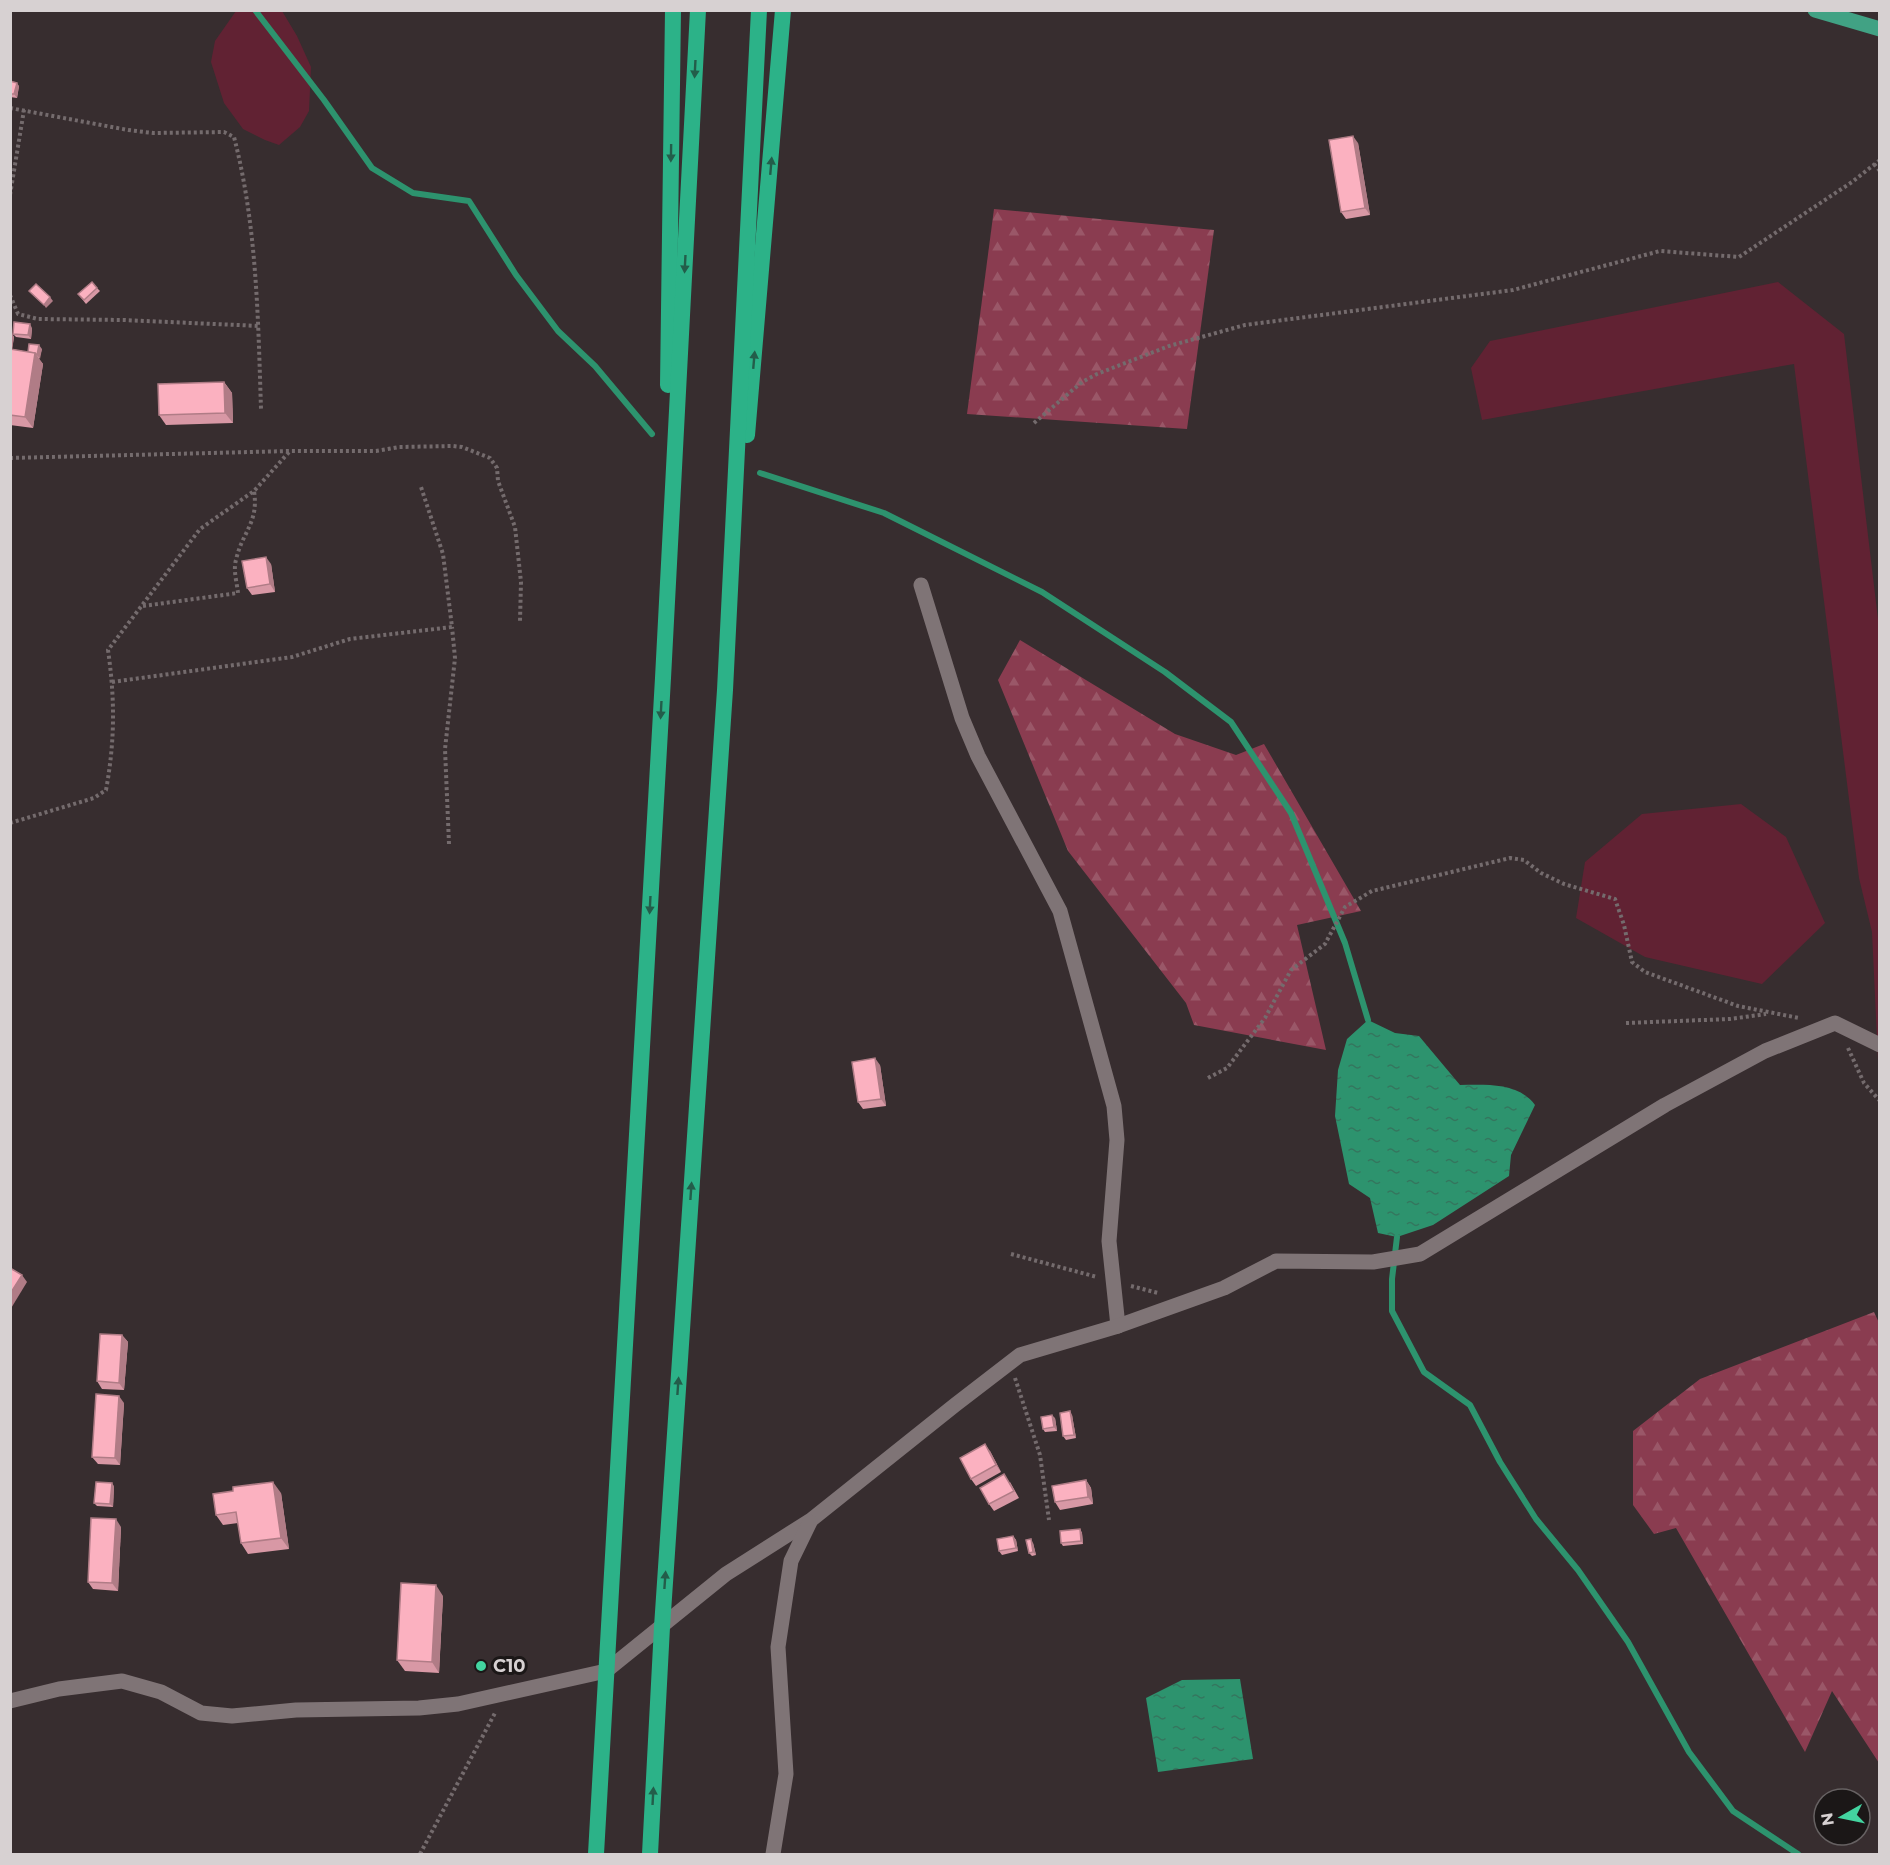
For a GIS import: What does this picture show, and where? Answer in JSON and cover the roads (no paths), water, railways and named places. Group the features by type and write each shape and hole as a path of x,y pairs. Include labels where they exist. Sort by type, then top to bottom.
{"highway":[{"path":"663,678 673,10"},
{"path":"596,1854 663,678 698,10"},
{"path":"650,1854 662,1627 724,690 759,10"},
{"path":"724,690 783,10"}],"main road":[{"path":"1815,10 1880,29"}],"street":[{"path":"921,585 962,718 978,756 1060,911 1114,1106 1117,1140 1109,1241 1118,1326"},
{"path":"10,1701 59,1689 122,1681 161,1692 201,1713 232,1716 296,1710 419,1708 458,1704 606,1671 726,1574 811,1520 1020,1355 1118,1326 1224,1288 1276,1261 1373,1262 1420,1254 1665,1105 1765,1051 1835,1023 1880,1045"},
{"path":"773,1854 786,1774 778,1647 791,1561 811,1520"}],"water":[{"path":"1368,1020 1395,1033 1419,1036 1460,1085 1501,1086 1520,1092 1535,1105 1511,1155 1509,1176 1433,1225 1397,1237 1378,1233 1370,1198 1349,1184 1335,1116 1338,1070 1347,1039"},
{"path":"1240,1679 1253,1759 1158,1772 1146,1698 1182,1680"}],"waterway":[{"path":"255,10 324,100 372,168 413,193 469,201 516,275 558,331 595,366 652,434"},
{"path":"760,473 884,513 1042,592 1165,672 1231,722 1291,813 1345,943 1368,1020"},
{"path":"1397,1237 1392,1279 1392,1311 1424,1372 1470,1405 1500,1462 1536,1519 1578,1570 1628,1642 1689,1752 1733,1811 1798,1854"}],"place":[{"name":"C10","path":"481,1666"}]}
